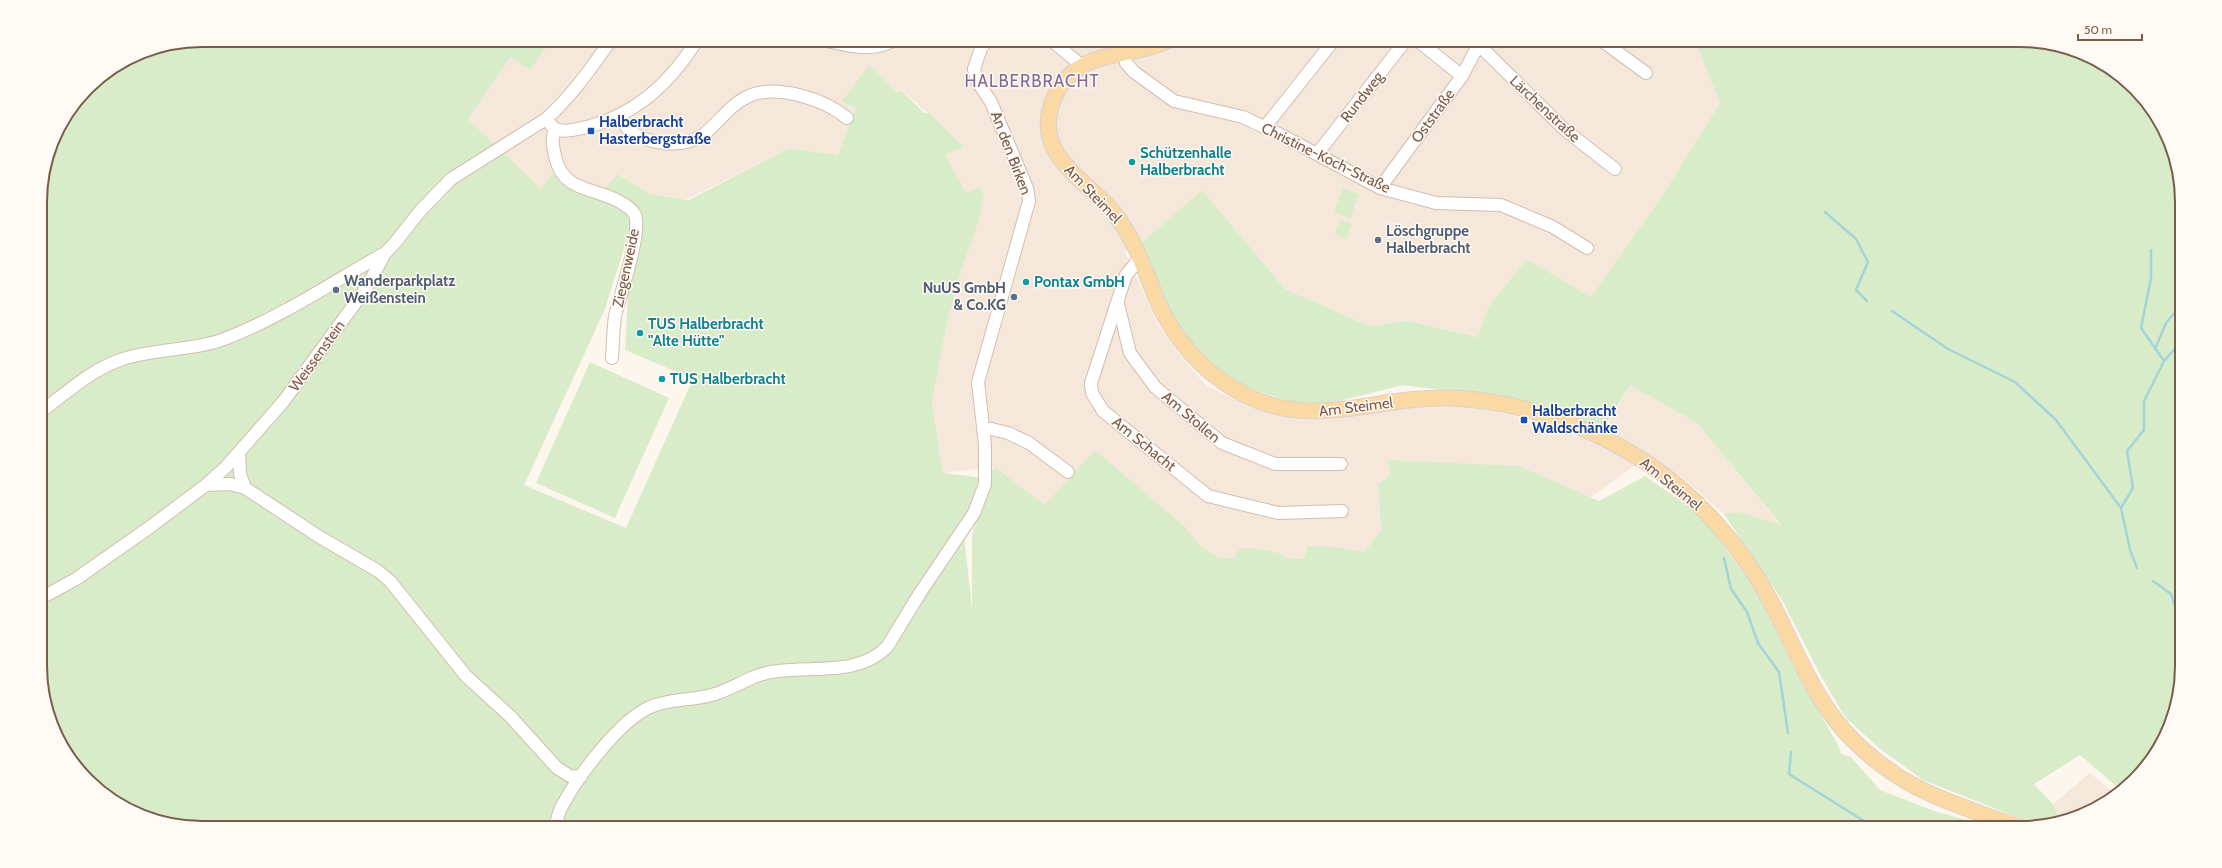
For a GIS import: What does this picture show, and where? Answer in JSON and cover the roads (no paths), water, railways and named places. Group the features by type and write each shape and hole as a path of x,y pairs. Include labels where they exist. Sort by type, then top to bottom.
{"main road":[{"name":"Am Steimel","path":"1154,47 1095,60 1082,66 1068,77 1053,100 1048,123 1049,136 1058,158 1109,207 1120,220 1141,260 1159,305 1175,333 1188,350 1213,375 1243,394 1270,405 1307,412 1344,411 1416,400 1451,398 1472,400 1530,411 1584,430 1628,452 1646,463 1684,492 1708,515 1731,542 1761,583 1817,694 1849,737 1877,762 1908,784 1954,805 2001,821"}],"street":[{"path":"47,407 94,373 120,360 232,336 251,328 338,281 385,252 394,244 421,210 451,179 546,120 568,97 606,47"},
{"path":"546,120 554,129 568,131 619,116 646,100 659,88 687,57 693,47"},
{"name":"An den Birken","path":"581,777 618,729 629,720 651,707 717,693 767,672 821,669 853,665 880,654 887,647 920,592 974,513 985,484 983,427 978,382 1029,201 1027,188 991,102 977,81 974,69 982,47"},
{"path":"1059,47 1082,66"},
{"path":"1265,127 1328,47"},
{"name":"Rundweg","path":"1317,154 1401,47"},
{"path":"1426,47 1462,76"},
{"name":"Oststraße","path":"1380,188 1462,76 1477,47"},
{"name":"Lärchenstraße","path":"1485,47 1564,129 1615,169"},
{"path":"1611,47 1646,73"},
{"name":"Christine-Koch-Straße","path":"1125,54 1126,63 1134,72 1174,101 1243,117 1265,127 1380,188 1436,203 1501,205 1553,227 1587,248"},
{"path":"619,116 628,128 643,137 658,142 682,144 703,135 735,105 746,97 756,94 784,92 834,107 847,118"},
{"name":"Ziegenweide","path":"554,129 551,139 556,160 564,178 572,185 603,193 620,201 632,210 636,217 636,235 615,318 612,358"},
{"name":"Weissenstein","path":"47,594 64,586 110,556 206,485 239,453 284,402 367,287 385,252"},
{"name":"Am Schacht","path":"1141,260 1129,269 1091,383 1092,393 1103,411 1208,496 1278,513 1342,511"},
{"name":"Am Stollen","path":"1118,304 1130,353 1155,387 1222,443 1275,464 1341,464"},
{"path":"983,427 1008,432 1029,443 1068,472"},
{"path":"239,453 240,474 245,488"},
{"path":"206,485 230,484 245,488 318,536 378,571 390,581 466,676 511,717 544,756 562,773 581,777 561,807 557,821"}],"waterway":[{"path":"1825,212 1856,239 1868,262 1856,290 1867,301"},
{"path":"2121,508 2133,488 2127,451 2144,430 2144,401 2164,361 2141,328 2151,278 2151,250"},
{"path":"1892,311 1948,349 2015,382 2056,420 2121,508 2130,550 2137,568"},
{"path":"2155,349 2166,323 2175,312"},
{"path":"2164,361 2175,349"},
{"path":"1724,558 1731,589 1747,612 1758,643 1779,672 1788,733"},
{"path":"2153,581 2171,594 2175,606"},
{"path":"1791,752 1789,774 1864,821"}],"place":[{"name":"Halberbracht Hasterbergstraße","path":"591,131"},
{"name":"Schützenhalle Halberbracht","path":"1132,162"},
{"name":"Löschgruppe Halberbracht","path":"1378,240"},
{"name":"Pontax GmbH","path":"1026,282"},
{"name":"Wanderparkplatz Weißenstein","path":"336,290"},
{"name":"NuUS GmbH & Co.KG","path":"1014,297"},
{"name":"TUS Halberbracht \"Alte Hütte\"","path":"640,333"},
{"name":"TUS Halberbracht","path":"662,379"},
{"name":"Halberbracht Waldschänke","path":"1524,420"}],"district":[{"name":"HALBERBRACHT","path":"1032,81"}]}
